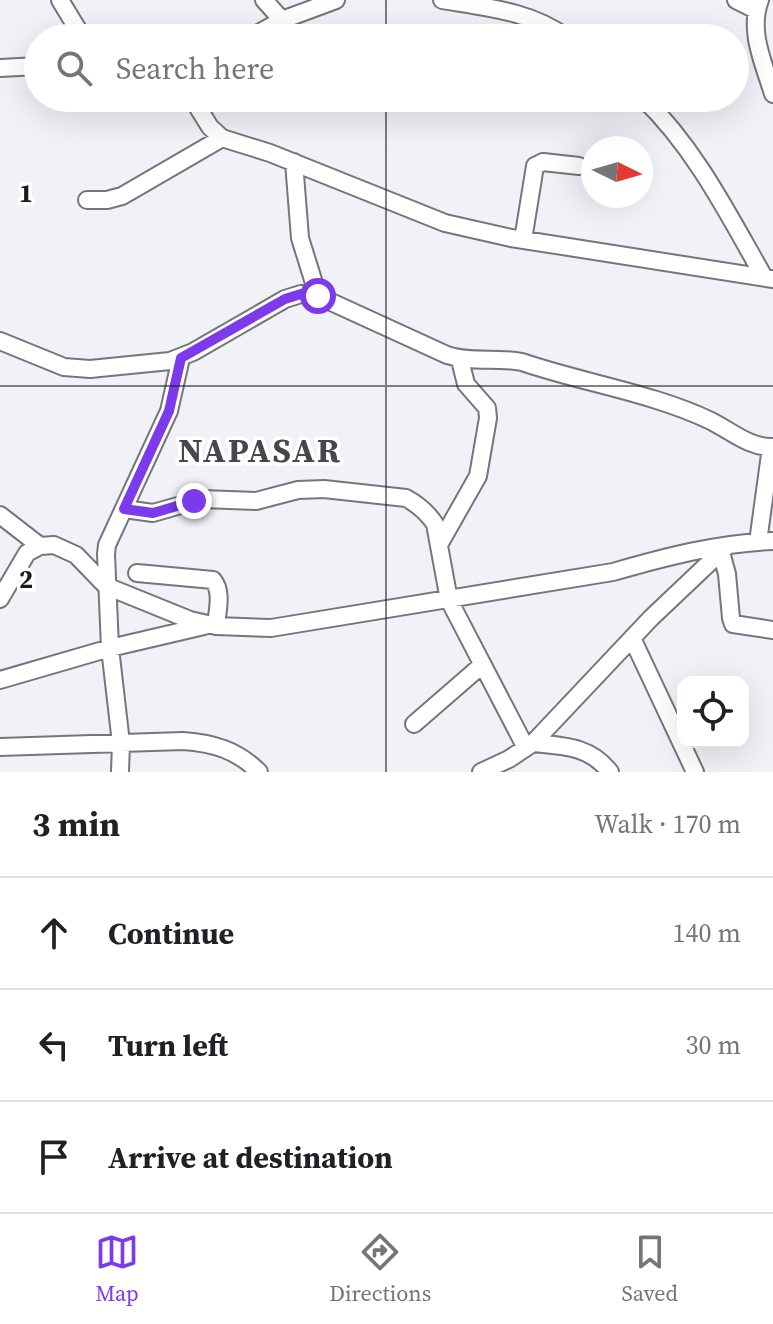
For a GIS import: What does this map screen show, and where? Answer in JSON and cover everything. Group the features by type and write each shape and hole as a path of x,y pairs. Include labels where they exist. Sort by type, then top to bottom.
{"street":[{"path":"60,0 75,24"},
{"path":"264,0 282,20"},
{"path":"275,24 336,0"},
{"path":"442,0 521,7 546,24"},
{"path":"736,0 758,5 758,43 773,94"},
{"path":"0,68 24,67"},
{"path":"201,112 222,138 294,162 445,223 523,240 768,278"},
{"path":"656,112 679,138 768,278"},
{"path":"87,200 122,196 222,138"},
{"path":"294,162 299,229 318,296"},
{"path":"523,240 535,166 543,162 579,166"},
{"path":"0,599 27,553 40,546 54,545 76,555 106,586 190,620 213,625 271,628 613,572 658,559 765,542 772,447 757,446 681,409 522,362 500,358 460,360 318,296 301,294 285,299 181,358 90,369 64,367 1,344"},
{"path":"120,772 121,743 106,586 107,545 169,411 181,358"},
{"path":"440,543 478,476 488,418 487,408 466,384 460,360"},
{"path":"124,509 153,513 202,499 256,501 298,490 324,489 406,498 429,514 435,524 449,600 482,665 530,746"},
{"path":"0,515 40,546"},
{"path":"724,548 733,624 773,630"},
{"path":"481,772 511,765 632,638 724,548"},
{"path":"137,573 213,580 218,585 219,596 213,625"},
{"path":"0,680 110,648 213,625"},
{"path":"632,638 695,772"},
{"path":"414,724 482,665"},
{"path":"0,747 203,742 244,758 259,772"},
{"path":"530,746 586,751 596,756 610,772"}],"district":[{"name":"NAPASAR","path":"260,450"}],"route":[{"path":"194,501 153,513 124,509 169,411 181,358 285,299 301,294 318,296"}]}
